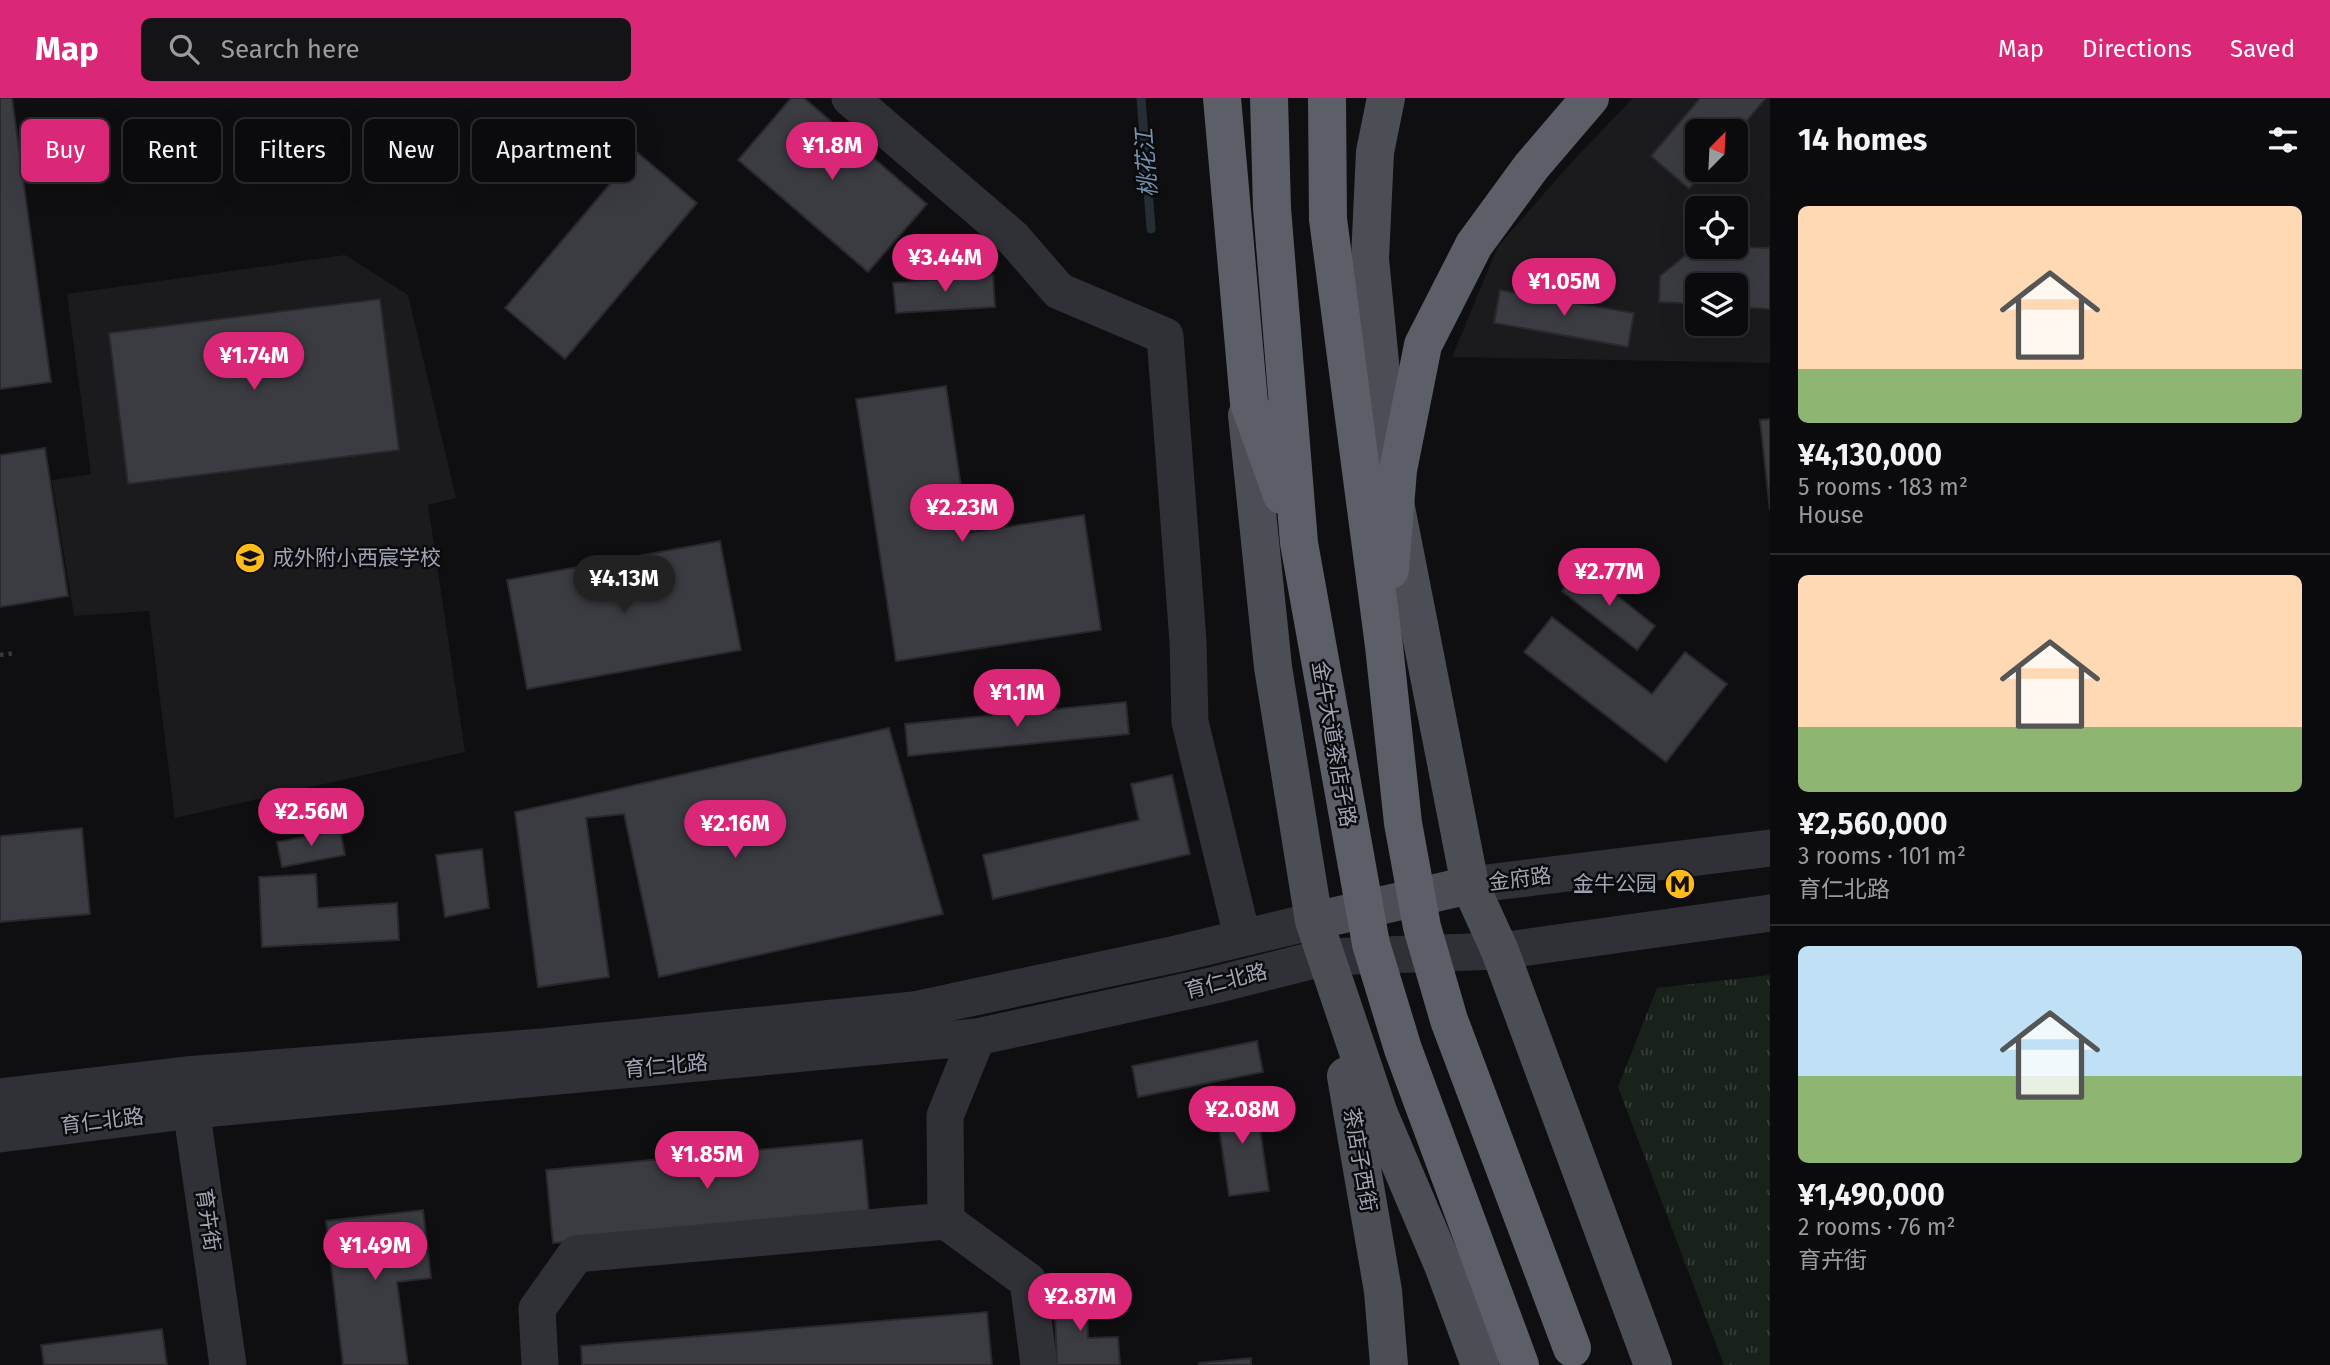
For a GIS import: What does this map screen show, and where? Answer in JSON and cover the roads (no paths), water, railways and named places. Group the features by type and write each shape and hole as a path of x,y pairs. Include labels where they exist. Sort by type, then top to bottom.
{"highway":[{"path":"1222,98 1249,403 1299,543"},
{"name":"金牛大道茶店子路","path":"1269,98 1272,208 1299,543 1371,944 1403,1049 1520,1365"},
{"path":"1327,98 1328,219 1384,646 1403,823 1422,927 1449,1020 1572,1348"},
{"path":"1384,646 1398,470 1423,345 1474,245 1531,167 1590,98"}],"main road":[{"path":"1229,98 1242,355 1253,488 1273,667 1314,921 1379,1114 1443,1265 1480,1365"},
{"path":"1385,98 1375,152 1370,259 1392,487 1470,885 1500,951 1653,1365"},
{"name":"金府路","path":"1314,921 1470,885"},
{"name":"茶店子西街","path":"1326,957 1383,1291 1389,1365"}],"street":[{"path":"850,98 1012,237 1059,291 1165,336 1188,641 1190,722 1242,936"},
{"name":"金府路","path":"1470,885 1770,848"},
{"path":"1326,957 1500,951 1770,912"},
{"path":"0,1097 189,1093 556,1046 915,1010 1176,954 1242,936 1314,921"},
{"name":"育仁北路","path":"0,1134 189,1093 977,1037 1215,985 1326,957"},
{"path":"946,1221 944,1116 977,1037"},
{"name":"育卉街","path":"189,1093 228,1365"},
{"path":"540,1365 537,1309 576,1254 946,1221 1027,1281 1039,1365"}],"waterway":[{"name":"桃花江","path":"1141,98 1151,229"}],"place":[{"name":"成外附小西宸学校","path":"250,558"},
{"name":"金牛公园","path":"1680,884"}]}
